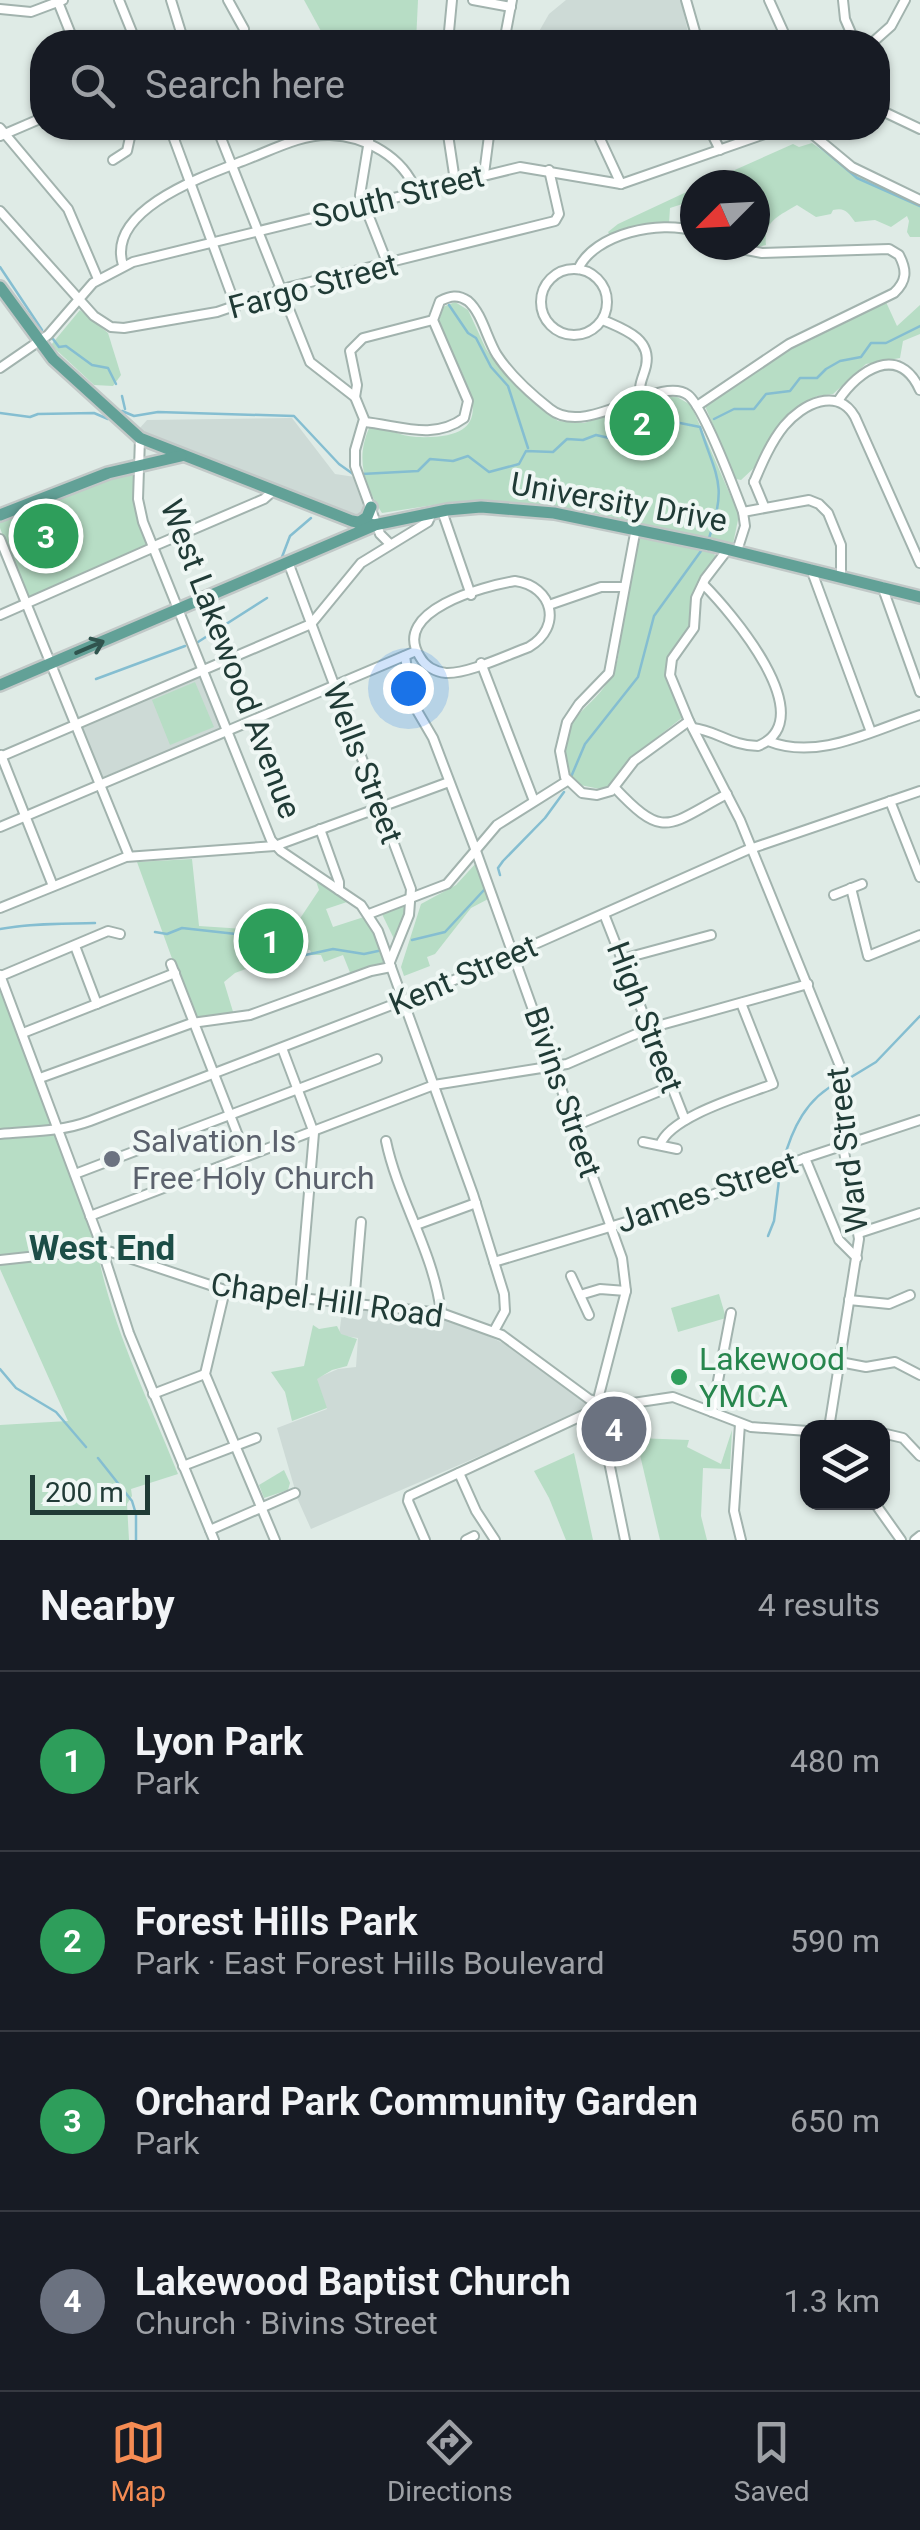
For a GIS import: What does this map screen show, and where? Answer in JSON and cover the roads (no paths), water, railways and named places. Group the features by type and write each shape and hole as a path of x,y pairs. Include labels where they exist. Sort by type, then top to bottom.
{"main road":[{"path":"0,287 58,364 140,438"},
{"name":"University Drive","path":"140,438 358,522 375,524 482,508 524,509 636,528 920,597"},
{"path":"0,515 97,477 181,456"},
{"path":"358,522 367,517 371,507"},
{"path":"0,685 375,524"}],"street":[{"path":"119,0 131,30"},
{"path":"172,0 181,30"},
{"path":"228,0 244,29"},
{"path":"449,30 452,0"},
{"path":"473,0 512,3 506,30"},
{"path":"686,0 694,30"},
{"path":"768,0 782,30"},
{"path":"843,0 850,30"},
{"path":"885,30 896,19 905,0"},
{"path":"0,9 27,13 61,1 70,30"},
{"path":"890,115 920,130"},
{"path":"30,122 2,133 68,209 98,279"},
{"path":"113,160 127,151 129,140"},
{"path":"175,140 236,307"},
{"path":"222,140 312,364 355,397 363,412 354,462 375,524 390,544"},
{"path":"123,265 122,244 136,219 167,195 298,140"},
{"path":"351,140 368,144 400,165 416,191"},
{"path":"369,140 360,196 388,265"},
{"path":"449,140 455,181"},
{"path":"484,174 488,140"},
{"path":"601,140 621,184"},
{"path":"715,140 720,150"},
{"name":"South Street","path":"0,368 40,343 98,279 123,265 484,174 520,167 621,184 748,140"},
{"path":"819,140 852,167 920,200"},
{"name":"Fargo Street","path":"0,212 102,322 116,328 236,307 281,290 556,220 559,214 550,170"},
{"path":"578,269 593,251 634,232 661,226 680,229"},
{"path":"698,406 782,348 894,293 906,274 899,255 889,249 770,252"},
{"path":"578,269 592,274 605,288 608,303 603,320 588,333 574,336 559,332 545,318 541,304 546,284 560,272 578,269"},
{"path":"364,422 420,431 452,426 464,418 468,401 433,320 443,299 458,296 468,302 505,366 550,410 564,417 588,415 680,392 698,406 743,512 745,526 733,550 703,584 755,644 774,681 779,715 768,741 758,746 742,745 691,724 634,761 614,788 602,794 587,794 567,781 560,757 562,735 576,707 608,677 636,528"},
{"path":"355,397 357,385 350,350 358,341 433,320"},
{"path":"603,320 636,336 644,348 647,362 638,386 642,399"},
{"path":"838,401 858,376 878,365 903,370 920,390"},
{"path":"764,506 754,482 763,460 789,421 818,402 838,401 853,413 920,563"},
{"name":"West Lakewood Avenue","path":"140,438 139,505 152,548 275,846 369,914 390,965 494,1262 506,1305 494,1331"},
{"path":"734,491 754,482"},
{"path":"0,615 264,499 273,491"},
{"path":"743,512 808,500 822,506 842,545 841,576"},
{"path":"53,886 1,755 311,624 360,563 428,522 437,512 471,595"},
{"path":"0,539 129,856"},
{"name":"Wells Street","path":"288,562 413,898"},
{"path":"810,569 871,732"},
{"path":"520,582 536,588 549,605 548,626 530,648 442,672 428,666 416,651 415,632 426,614 471,595 520,582"},
{"name":"Ward Street","path":"703,584 695,602 693,631 670,667 672,685 752,848 844,1076 839,1116 858,1233 830,1420"},
{"path":"882,586 920,692"},
{"path":"549,605 601,587 622,587"},
{"path":"0,827 416,651"},
{"name":"Bivins Street","path":"405,656 412,702 432,738 476,851 622,1258 626,1291 597,1403 625,1540"},
{"path":"482,663 534,802"},
{"path":"768,741 788,749 805,750 920,715"},
{"path":"369,914 452,881 496,826 567,781"},
{"path":"0,908 129,856 275,846 448,782"},
{"path":"614,788 646,820 660,824 674,822 727,794"},
{"name":"Kent Street","path":"0,1134 44,1129 60,1132 404,1001 752,848 920,791"},
{"path":"890,801 920,878"},
{"path":"320,829 339,890"},
{"path":"834,894 862,884"},
{"path":"851,888 868,956 920,935"},
{"path":"40,1078 194,1022 250,1014 390,965 413,898"},
{"name":"High Street","path":"604,914 684,1120"},
{"path":"120,934 108,931 0,976 97,1234 116,1298 214,1540"},
{"path":"622,960 711,936"},
{"path":"75,946 97,1004"},
{"path":"23,1034 173,969 246,1156"},
{"path":"90,1216 434,1085 554,1067 650,1028 808,984"},
{"path":"660,1145 666,1134 684,1120 772,1084 741,1003"},
{"path":"282,1048 314,1130 300,1298"},
{"path":"75,1174 377,1059"},
{"path":"575,1126 672,1086"},
{"name":"James Street","path":"494,1262 714,1194 805,1158 920,1120"},
{"path":"386,1140 441,1313"},
{"path":"643,1142 677,1149"},
{"path":"805,1158 839,1240 857,1258"},
{"path":"416,1226 476,1203"},
{"path":"858,1233 920,1213"},
{"path":"354,1304 361,1222"},
{"path":"97,1234 123,1257"},
{"name":"Chapel Hill Road","path":"0,1260 102,1249 225,1290 441,1313 494,1331 597,1403"},
{"path":"571,1276 589,1316"},
{"path":"580,1295 600,1289 626,1291"},
{"path":"225,1290 205,1374 275,1540"},
{"path":"849,1300 889,1304 910,1295"},
{"path":"712,1412 731,1313"},
{"path":"840,1362 866,1366 894,1362 920,1375"},
{"path":"153,1394 205,1374"},
{"path":"425,1540 408,1497 592,1411 597,1403 616,1406 673,1396 740,1424 800,1431"},
{"path":"740,1424 734,1511 741,1540"},
{"path":"890,1435 903,1438 919,1453"},
{"path":"183,1466 256,1438"},
{"path":"458,1472 495,1540"},
{"path":"210,1530 295,1492"},
{"path":"880,1510 901,1540"}],"waterway":[{"path":"818,145 857,178 920,206"},
{"path":"0,267 42,330"},
{"path":"449,305 508,386 528,448"},
{"path":"714,419 734,409 754,409 766,394 790,391 800,378 817,378 840,361 861,357 871,343 886,343 920,326"},
{"path":"53,339 59,347 66,346 92,365 108,368 116,384"},
{"path":"122,396 125,409"},
{"path":"122,411 134,416 158,412 294,416 353,474"},
{"path":"0,413 30,417 94,413 108,419"},
{"path":"362,474 418,471 430,459 453,461 468,456 489,472 519,464 526,451 553,452 567,439 583,440 596,435 618,440 635,426 651,428 665,420 700,427 719,492 709,538"},
{"path":"282,557 290,536 311,518"},
{"path":"571,777 585,744 638,677 654,616 701,551"},
{"path":"198,642 267,598"},
{"path":"96,679 185,646"},
{"path":"500,875 498,868 503,861 564,792"},
{"path":"412,940 445,932 484,890"},
{"path":"0,929 95,923"},
{"path":"155,932 167,934 182,928 236,934 296,957 333,949 364,954 378,951"},
{"path":"848,1079 876,1062 920,1016"},
{"path":"783,1162 802,1116 818,1097 839,1082"},
{"path":"768,1236 774,1221 780,1172"},
{"path":"0,1369 16,1388 56,1412 86,1447"},
{"path":"98,1458 132,1501 136,1540"}],"place":[{"name":"Forest Hills Park","path":"642,423"},
{"name":"Orchard Park Community Garden","path":"46,536"},
{"name":"Lyon Park","path":"271,941"},
{"name":"Salvation Is Free Holy Church","path":"112,1159"},
{"name":"Lakewood YMCA","path":"679,1377"},
{"name":"Lakewood Baptist Church","path":"614,1429"}],"district":[{"name":"West End","path":"102,1248"}]}
